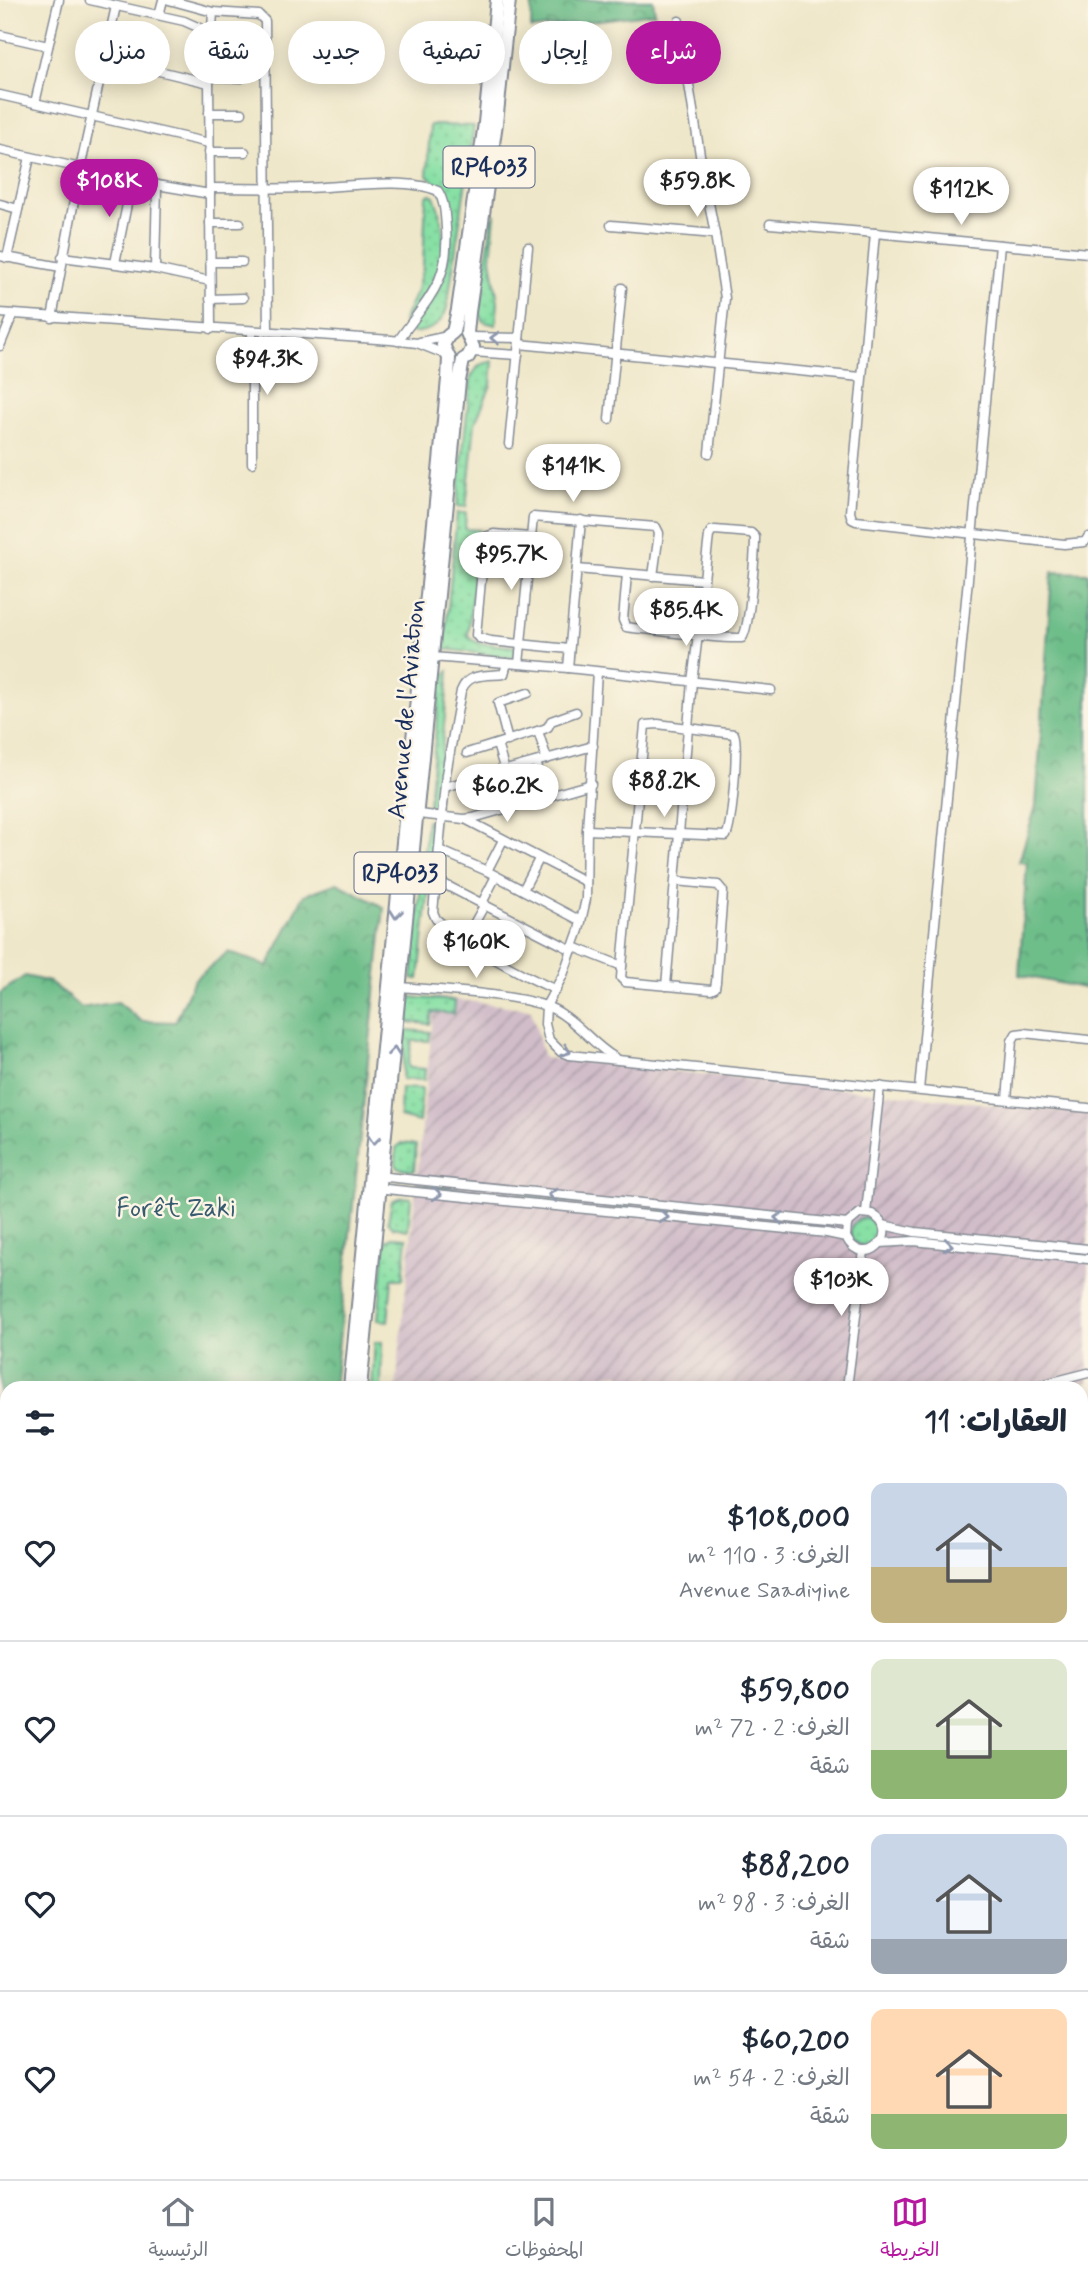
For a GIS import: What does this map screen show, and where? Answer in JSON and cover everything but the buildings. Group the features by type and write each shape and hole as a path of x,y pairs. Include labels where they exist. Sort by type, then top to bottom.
{"main road":[{"name":"Avenue de l'Aviation","path":"361,1381 448,357 443,345 451,334 485,123 497,0"},
{"name":"Avenue de l'Aviation","path":"350,1381 401,987 432,657 468,356 473,342 468,335 509,0"},
{"path":"451,334 468,335"},
{"path":"448,357 468,356"}],"street":[{"path":"35,103 59,0"},
{"path":"90,0 184,22"},
{"path":"159,15 163,0"},
{"path":"169,0 213,12 259,15 265,21 268,332"},
{"path":"113,21 116,6"},
{"path":"212,21 213,12"},
{"path":"0,35 48,46"},
{"path":"52,318 99,84"},
{"path":"209,84 211,329"},
{"path":"688,84 704,180"},
{"path":"0,95 209,143"},
{"path":"209,113 243,113"},
{"path":"0,150 157,185 210,191 376,184 416,186 438,191 444,206 446,226 445,267 436,289 398,341"},
{"path":"209,152 245,152"},
{"path":"30,157 4,257 115,263 210,281"},
{"path":"115,263 132,180"},
{"path":"155,269 157,185"},
{"path":"708,198 724,291 709,453"},
{"path":"0,204 18,209"},
{"path":"210,223 240,223"},
{"path":"770,224 1088,253"},
{"path":"611,225 715,234"},
{"path":"875,233 851,496 852,519 1074,545 1085,542 1088,537"},
{"path":"919,1090 1000,245"},
{"path":"509,444 528,247"},
{"path":"210,262 242,262"},
{"path":"609,419 622,288"},
{"path":"210,299 243,298"},
{"path":"0,313 398,341 417,343 448,357"},
{"path":"0,346 13,314"},
{"path":"252,331 252,463"},
{"path":"417,343 451,334"},
{"path":"468,335 614,353 861,377"},
{"path":"468,356 518,355"},
{"path":"519,664 534,516 657,528 659,533 653,576"},
{"path":"568,668 581,520"},
{"path":"627,574 625,626 698,635 740,638 745,636 754,535 711,531 703,580 698,635 692,681 666,986"},
{"path":"530,537 486,536 476,635 482,639 521,645 569,649"},
{"path":"577,569 703,580"},
{"path":"432,657 568,668 771,690"},
{"path":"507,663 504,674 472,678 463,686 445,787 432,907 434,915 465,940 513,970 556,990"},
{"path":"597,672 587,830 586,898 573,948 556,990 546,1006 547,1032 550,1040 561,1052 1088,1108"},
{"path":"508,741 498,703 528,693"},
{"path":"467,752 538,731 548,727 551,721 576,712"},
{"path":"587,830 635,831 719,837 727,835 736,735 645,725 635,831 622,966 621,978 625,982 711,990 715,988 716,982 722,889 718,885 676,881"},
{"path":"538,731 547,759"},
{"path":"497,744 505,771"},
{"path":"445,787 593,746"},
{"path":"536,762 547,797"},
{"path":"495,774 506,809"},
{"path":"464,819 592,784"},
{"path":"418,814 464,819 586,882"},
{"path":"487,871 503,840"},
{"path":"439,850 487,871 581,922"},
{"path":"523,890 539,859"},
{"path":"465,940 496,876"},
{"path":"436,880 573,948 622,966"},
{"path":"401,987 506,998 546,1006 574,1023 602,1049 620,1060"},
{"path":"1007,1099 1012,1041 1016,1034 1088,1040"},
{"path":"866,1213 880,1086"},
{"path":"376,1182 847,1224"},
{"path":"376,1182 846,1237"},
{"path":"866,1213 876,1216 884,1231 876,1248 863,1251 853,1247 846,1237 847,1224 855,1215 866,1213"},
{"path":"883,1225 1028,1253 1088,1259"},
{"path":"880,1244 914,1241 1029,1243 1088,1249"},
{"path":"1028,1253 1029,1243"},
{"path":"849,1381 863,1251"},
{"path":"1056,1381 1088,1373"}],"shaded area":[{"path":"435,997 531,1009 544,1058 1088,1114 1088,1381 651,1381 650,1378 625,1381 620,1373 559,1381 397,1381"}],"green space":[{"path":"532,0 653,0 655,13 593,21 531,21"},
{"path":"430,125 474,126 447,308 442,319 434,326 412,333 410,328 433,299 443,279 450,242 449,205 446,196 438,184 427,176"},
{"path":"430,194 434,196 444,234 440,265 427,293 404,323 423,267 426,197"},
{"path":"495,214 491,259 498,302 496,325 484,322 479,313 492,219"},
{"path":"493,361 491,385 475,423 466,507 457,506 471,377 479,365"},
{"path":"457,513 466,513 465,529 479,530 468,636 478,643 516,647 516,658 444,649"},
{"path":"1052,572 1088,573 1088,989 1019,975 1027,863 1019,862 1036,806"},
{"path":"449,671 436,812 428,812 441,679"},
{"path":"427,820 436,820 419,979 412,979"},
{"name":"Forêt Zaki","path":"337,883 384,907 335,1381 0,1381 0,993 25,976 50,982 81,1008 118,1002 141,1021 175,1022 194,980 228,952 268,966 304,895"},
{"path":"410,997 455,1001 454,1014 432,1012 430,1024 408,1022"},
{"path":"406,1030 430,1032 429,1041 412,1041 408,1065 410,1068 425,1069 424,1080 402,1079"},
{"path":"401,1088 422,1089 419,1122 400,1117"},
{"path":"402,1143 416,1145 414,1171 396,1165 396,1148"},
{"path":"416,1186 690,1213 690,1216"},
{"path":"401,1197 411,1198 408,1230 393,1227 388,1221 392,1201"},
{"path":"865,1218 875,1222 879,1232 875,1242 865,1246 855,1242 851,1232 855,1222"},
{"path":"391,1237 407,1238 403,1279 392,1279 388,1321 378,1320 385,1240 390,1240"},
{"path":"375,1342 382,1342 381,1381 372,1381"}]}
